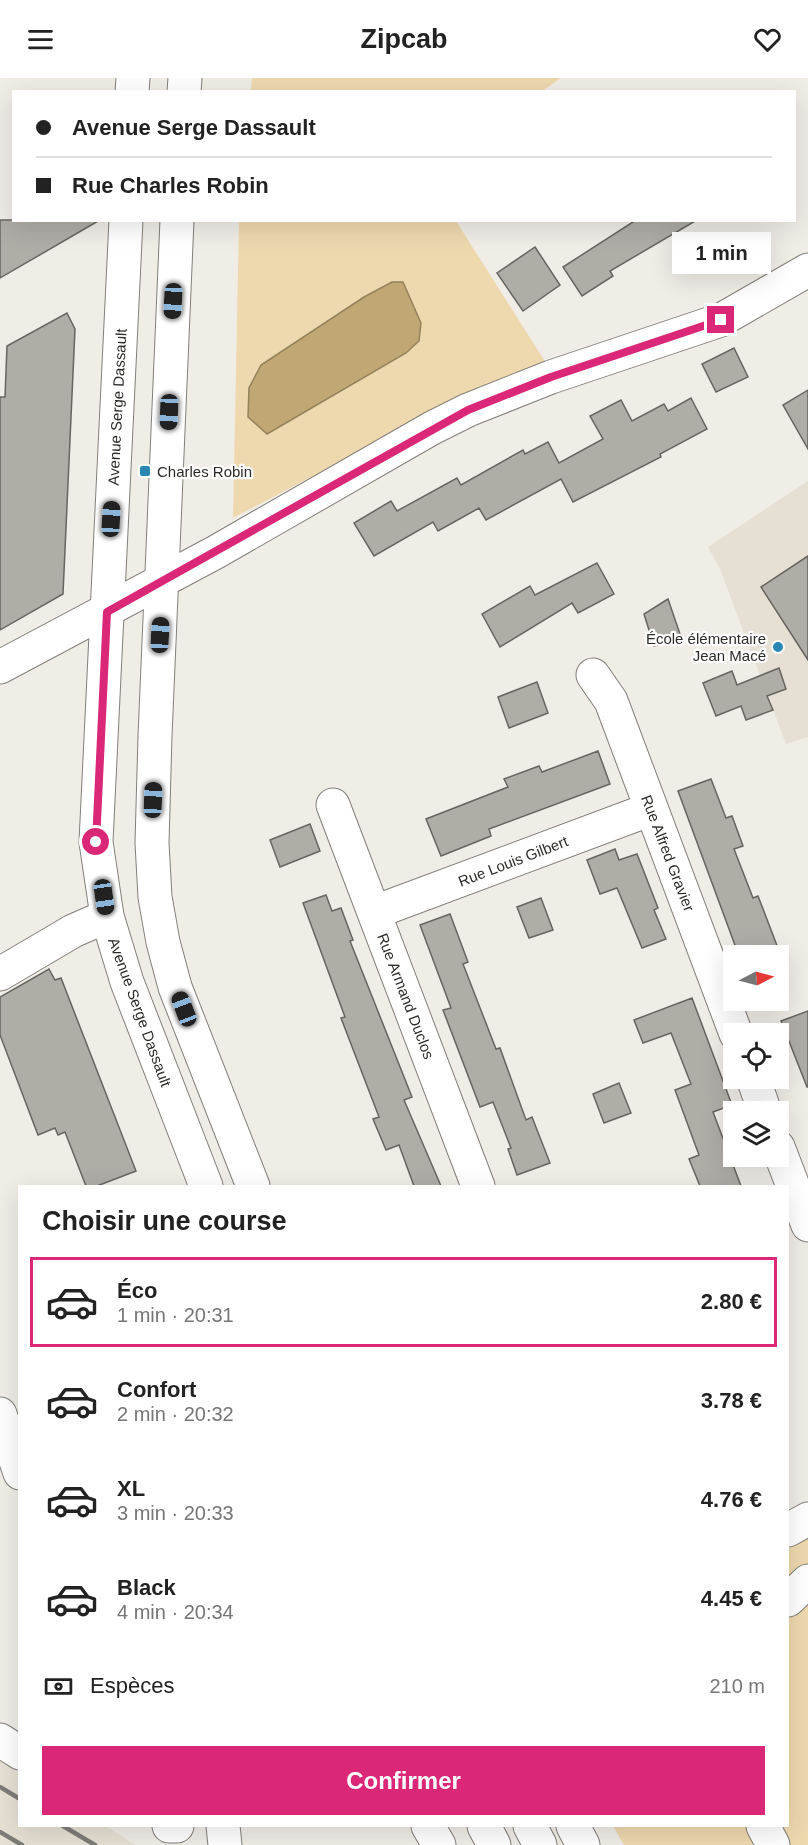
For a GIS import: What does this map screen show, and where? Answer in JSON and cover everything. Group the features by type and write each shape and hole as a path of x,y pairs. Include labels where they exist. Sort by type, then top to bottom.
{"street":[{"name":"Avenue Serge Dassault","path":"126,222 96,842 107,916 127,982 206,1185"},
{"path":"177,222 152,843 155,897 162,942 175,987 253,1185"},
{"path":"0,667 107,612 468,410 551,377 721,320 808,270"},
{"name":"Rue Alfred Gravier","path":"593,675 611,701 732,1023"},
{"name":"Rue Armand Duclos","path":"333,805 478,1185"},
{"name":"Rue Louis Gilbert","path":"375,912 651,809"},
{"path":"0,974 73,931 107,916"},
{"path":"786,1167 808,1225"},
{"path":"0,1414 18,1467"},
{"path":"789,1530 808,1520"},
{"path":"789,1599 808,1581"},
{"path":"0,1740 18,1752"},
{"path":"223,1827 225,1845"},
{"path":"429,1827 439,1845"},
{"path":"485,1827 494,1845"},
{"path":"531,1827 540,1845"},
{"path":"574,1827 583,1845"},
{"path":"763,1827 772,1845"}],"shaded area":[{"path":"252,78 561,78 544,90 251,90"},
{"path":"239,222 457,222 546,363 448,405 233,518"},
{"path":"392,282 403,282 421,323 419,341 406,353 267,434 248,417 249,388 261,365 364,297"},
{"name":"École élémentaire Jean Macé","path":"808,481 808,737 786,744 720,569 708,547"},
{"path":"808,1538 808,1845 624,1845 614,1827 789,1827 789,1548"},
{"path":"0,1759 18,1771 18,1827 107,1827 136,1845 0,1845"}],"building":[{"path":"0,220 97,222 0,278"},
{"path":"633,222 694,222 610,271 613,276 582,296 563,267"},
{"path":"535,247 560,285 523,311 497,273"},
{"path":"67,313 75,329 63,594 0,630 0,397 5,397 7,346"},
{"path":"734,348 748,377 716,392 702,364"},
{"path":"808,390 808,449 783,405"},
{"path":"691,398 707,429 660,454 661,457 573,502 561,479 486,520 479,508 438,531 433,522 374,556 354,523 391,501 397,511 457,478 461,485 523,450 525,454 548,442 559,463 603,439 590,416 621,400 632,421 664,404 668,411"},
{"path":"808,556 808,660 761,587"},
{"path":"597,563 614,594 578,613 572,603 500,647 482,614 530,586 535,595"},
{"path":"668,599 681,637 654,646 644,614"},
{"path":"779,668 786,689 767,696 773,710 746,720 741,706 716,716 703,683 732,671 737,685"},
{"path":"537,682 548,713 509,728 498,697"},
{"path":"598,751 610,784 489,829 491,836 441,856 426,819 508,787 504,779 539,766 542,772"},
{"path":"711,779 726,818 732,816 743,846 734,849 753,898 758,896 777,945 735,945 678,791"},
{"path":"310,824 320,851 280,867 270,840"},
{"path":"615,849 619,860 637,854 658,908 654,910 666,939 642,948 617,888 600,894 587,860"},
{"path":"326,895 332,911 341,908 353,940 350,941 412,1097 404,1100 441,1185 414,1185 399,1145 386,1150 373,1119 379,1117 341,1018 345,1017 303,903"},
{"path":"541,898 553,930 529,938 517,907"},
{"path":"450,914 468,962 463,964 496,1049 500,1048 526,1120 532,1117 550,1163 517,1175 508,1149 511,1148 493,1102 480,1107 443,1010 451,1008 420,925"},
{"path":"49,969 55,980 61,978 136,1171 100,1185 86,1185 65,1132 58,1135 55,1128 38,1135 0,1035 0,997"},
{"path":"692,998 723,1081 723,1089 726,1089 731,1101 723,1101 723,1108 713,1112 723,1138 723,1167 734,1167 741,1185 700,1185 689,1159 699,1155 675,1090 691,1084 671,1033 643,1043 634,1020"},
{"path":"808,1011 808,1087 789,1041 789,1023 781,1021"},
{"path":"619,1083 631,1113 604,1123 593,1094"}],"railway":[{"path":"0,1787 18,1798"},
{"path":"65,1827 95,1845"},
{"path":"0,1832 22,1845"}],"place":[{"name":"Charles Robin","path":"145,471"},
{"name":"École élémentaire Jean Macé","path":"778,647"}],"route":[{"path":"96,842 107,612 432,428 468,410 551,377 721,320"}]}
